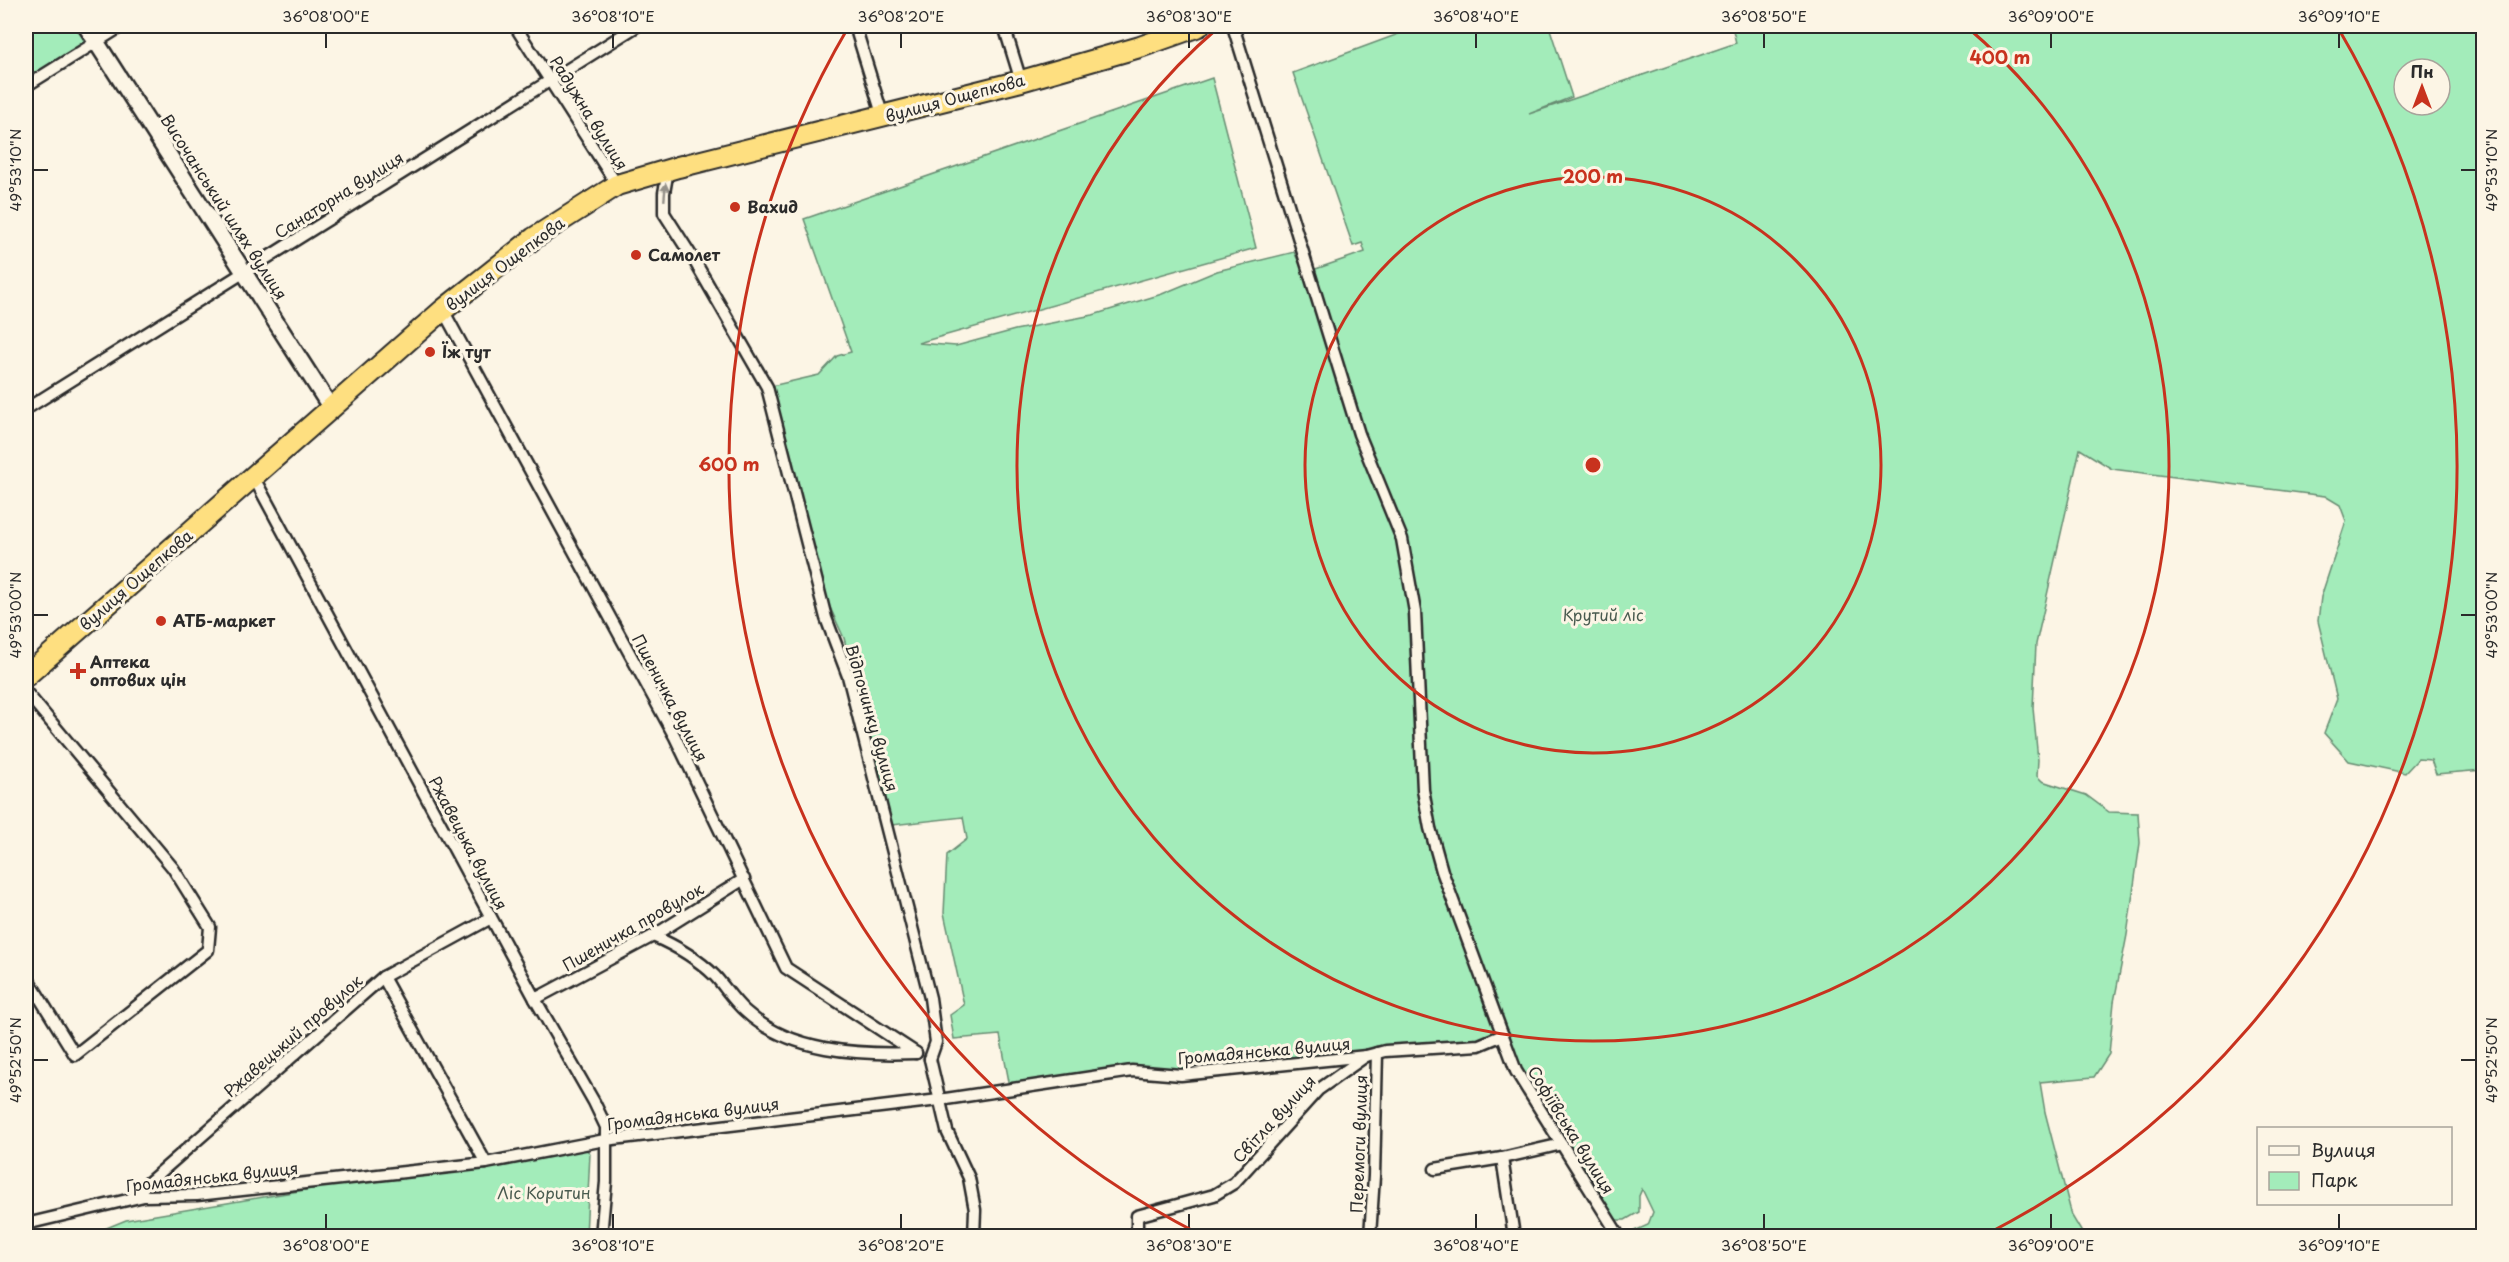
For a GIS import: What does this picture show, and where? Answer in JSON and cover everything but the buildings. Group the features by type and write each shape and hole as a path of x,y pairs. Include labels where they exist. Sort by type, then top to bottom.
{"highway":[{"name":"вулиця Ощепкова","path":"26,676 443,310 534,238 617,186 668,170 1021,81 1140,47 1198,26"}],"street":[{"name":"Височанський шлях вулиця","path":"86,26 331,408"},
{"path":"26,86 122,26"},
{"name":"Радужна вулиця","path":"515,26 617,186"},
{"name":"Санаторна вулиця","path":"26,409 637,26"},
{"path":"855,26 883,117"},
{"path":"1004,26 1021,81"},
{"name":"Софіївська вулиця","path":"1233,26 1359,434 1402,539 1415,612 1423,790 1430,828 1442,871 1516,1071 1619,1236"},
{"name":"Відпочинку вулиця","path":"668,170 664,213 694,260 767,387 826,618 848,676 930,999 936,1042 930,1059"},
{"name":"Пшеничка вулиця","path":"443,310 675,736 786,968 916,1053"},
{"name":"Ржавецька вулиця","path":"253,476 535,999 594,1101 606,1127 606,1182 601,1236"},
{"path":"26,692 173,868 210,927 208,950 75,1055 28,979"},
{"name":"Пшеничка провулок","path":"535,999 653,936 744,879"},
{"name":"Ржавецький провулок","path":"129,1199 383,977 491,918"},
{"path":"653,936 681,951 713,974 745,1011 774,1030 800,1041 837,1050 882,1054 916,1053 930,1059 947,1131 969,1178 975,1210 974,1236"},
{"path":"383,977 486,1163"},
{"path":"1371,1055 1479,1045 1503,1035"},
{"name":"Громадянська вулиця","path":"26,1224 144,1196 197,1195 486,1163 605,1140 939,1100 1132,1071 1181,1075 1371,1055"},
{"name":"Світла вулиця","path":"1137,1236 1137,1216 1214,1195 1234,1183 1318,1090 1371,1055"},
{"name":"Перемоги вулиця","path":"1370,1236 1374,1176 1371,1055"},
{"path":"1434,1169 1502,1158 1562,1144"},
{"path":"1502,1158 1514,1236"}],"green space":[{"path":"26,26 77,26 88,43 26,81"},
{"name":"Крутий ліс","path":"1420,26 1549,26 1572,97 1529,114 1736,43 1732,26 2483,26 2483,770 2436,774 2431,760 2418,759 2405,773 2349,761 2324,733 2337,699 2318,621 2321,597 2346,521 2340,505 2325,496 2112,469 2080,449 2036,644 2033,708 2038,760 2037,776 2042,781 2086,795 2109,812 2138,813 2140,843 2127,935 2114,1002 2109,1054 2094,1077 2040,1082 2045,1112 2072,1216 2084,1236 1623,1236 1648,1225 1653,1212 1642,1189 1639,1196 1639,1212 1625,1220 1614,1220 1593,1178 1582,1178 1550,1130 1566,1106 1561,1099 1549,1097 1531,1087 1512,1058 1504,1037 1355,1058 1010,1087 1000,1035 954,1039 950,1015 964,1005 944,913 947,855 967,839 963,817 892,825 869,751 858,691 844,638 817,579 791,479 784,429 767,387 819,375 837,356 851,352 804,219 1212,78 1256,248 918,343 956,346 1015,330 1093,315 1162,294 1217,271 1294,252 1304,273 1365,252 1362,243 1353,246 1293,73"},
{"name":"Ліс Коритин","path":"579,1144 590,1153 586,1236 87,1236 126,1220"}],"place":[{"name":"Вахид","path":"735,207"},
{"name":"Самолет","path":"636,255"},
{"name":"Їж тут","path":"430,352"},
{"name":"АТБ-маркет","path":"161,621"},
{"name":"Аптека оптових цін","path":"78,671"}]}
